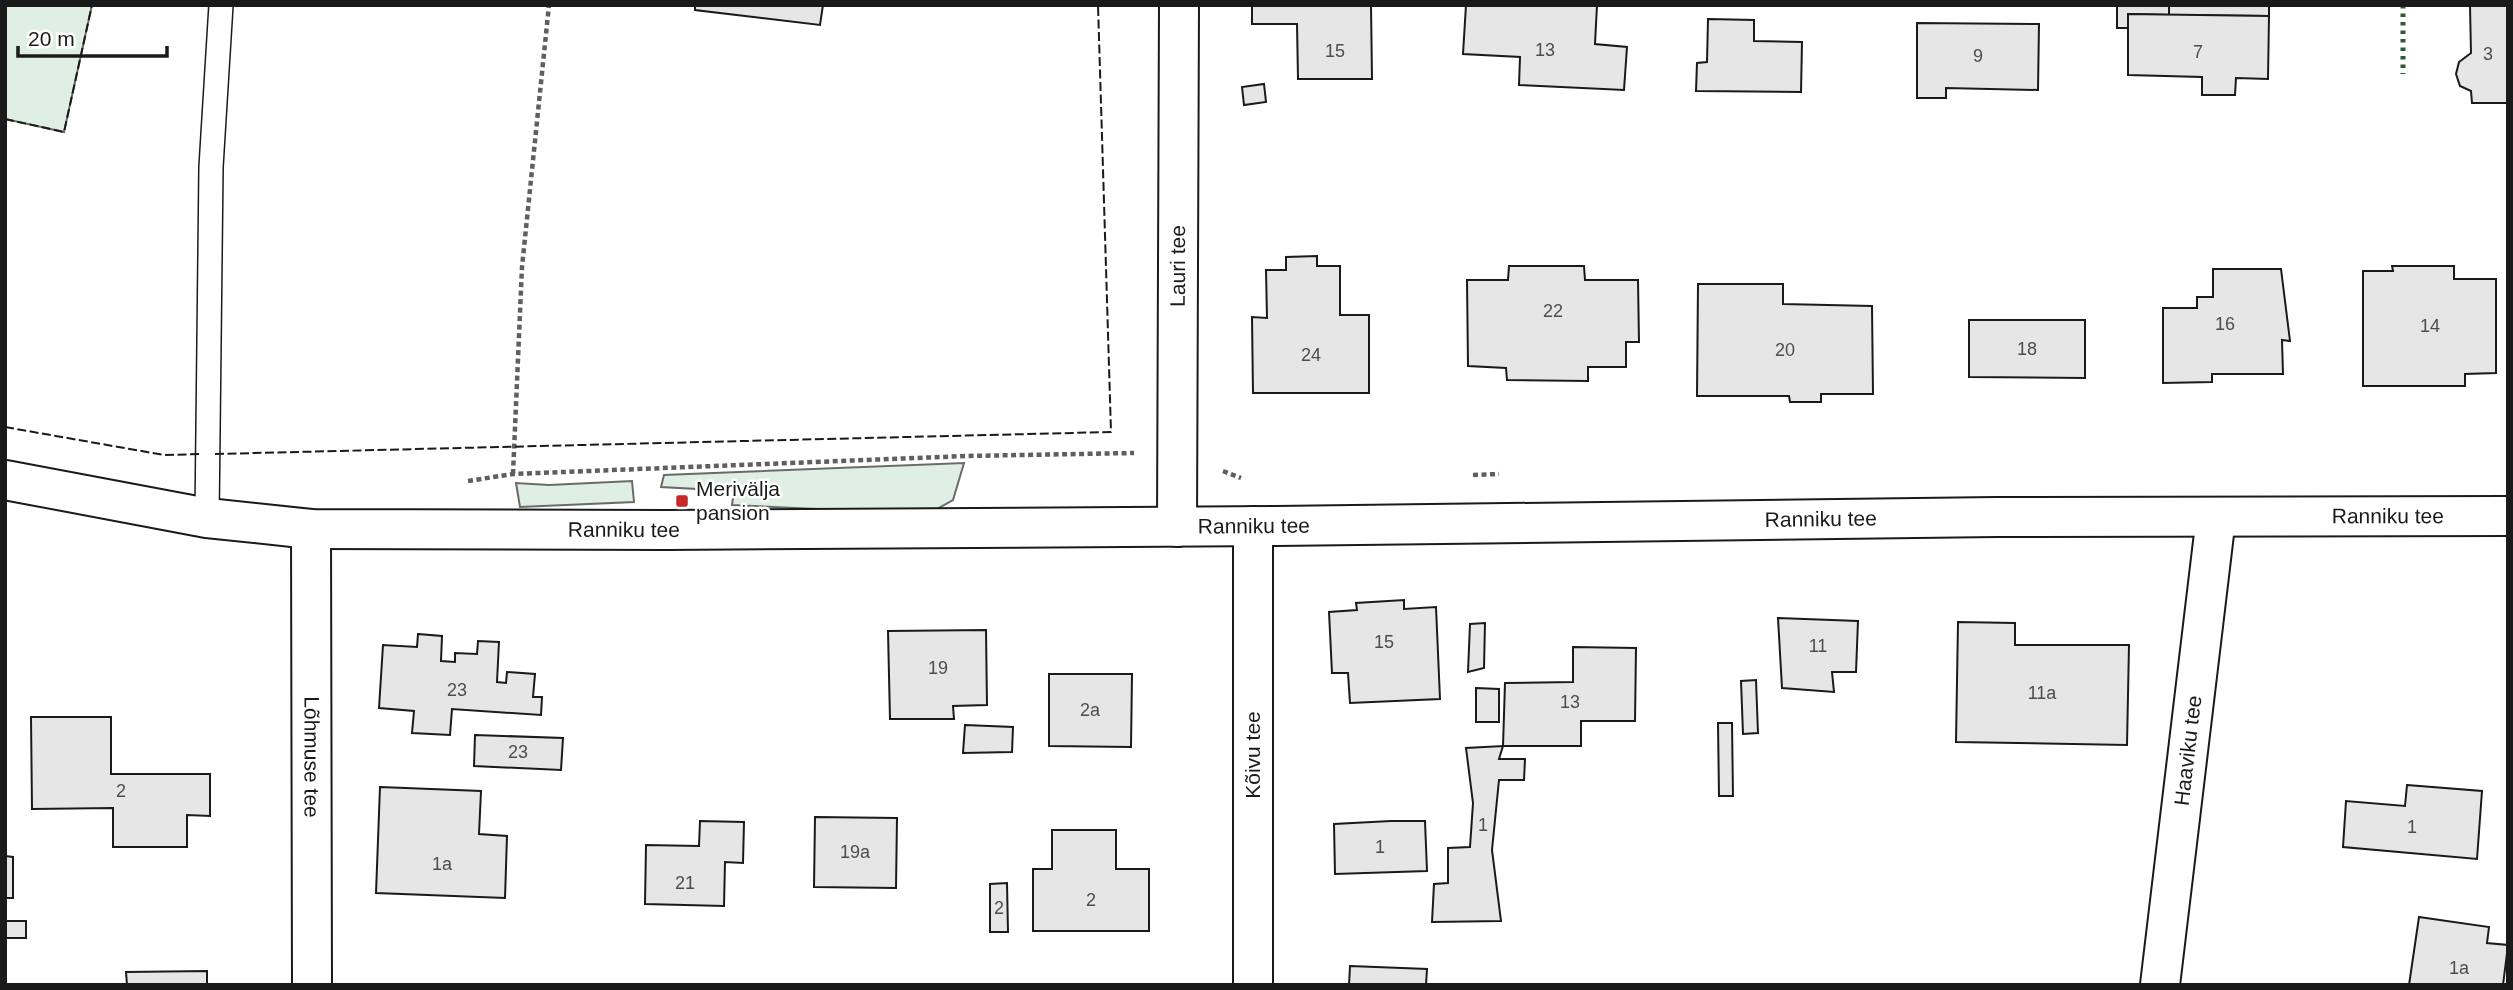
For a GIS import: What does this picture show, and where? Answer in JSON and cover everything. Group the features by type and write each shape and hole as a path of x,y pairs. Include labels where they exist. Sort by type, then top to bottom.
{"street":[{"name":"Lauri tee","path":"1177,527 1180,5"},
{"name":"Ranniku tee","path":"5,480 207,518 311,529 680,530 1996,517 2508,516"},
{"name":"Haaviku tee","path":"2160,985 2216,517"},
{"name":"Kõivu tee","path":"1253,526 1253,985"},
{"name":"Lõhmuse tee","path":"311,529 312,985"}],"lane":[{"path":"207,518 211,167 220,5"}],"path":[{"path":"513,474 522,267 548,5"},
{"path":"463,482 513,474 966,456 1178,453"}],"green space":[{"path":"5,5 92,5 64,132 5,119"},
{"path":"964,463 953,500 928,514 732,505 734,491 661,487 664,475"},
{"path":"632,481 634,502 520,507 516,483 549,485"}],"building":[{"path":"695,5 823,5 820,25 695,10"},
{"path":"1252,5 1371,5 1372,79 1298,79 1297,24 1252,24"},
{"path":"1466,5 1597,5 1595,44 1627,47 1624,90 1519,85 1520,57 1463,54"},
{"path":"2117,5 2169,5 2169,15 2128,14 2128,28 2117,28"},
{"path":"2169,5 2269,5 2269,16 2169,15"},
{"path":"2508,5 2508,103 2472,103 2471,91 2460,86 2456,74 2459,62 2471,53 2470,6"},
{"path":"2128,14 2269,16 2268,79 2236,78 2235,95 2202,95 2202,77 2128,75"},
{"path":"1708,19 1754,20 1754,41 1802,42 1801,92 1696,91 1697,63 1707,62"},
{"path":"1917,23 2039,24 2038,90 1946,88 1946,98 1917,98"},
{"path":"1264,84 1266,102 1244,105 1242,87"},
{"path":"1317,256 1317,266 1340,266 1340,315 1369,315 1369,393 1253,393 1252,317 1267,318 1266,270 1286,270 1286,257"},
{"path":"1509,266 1584,266 1585,280 1638,280 1639,342 1626,342 1626,367 1588,367 1588,381 1507,380 1506,368 1468,366 1467,280 1508,280"},
{"path":"2392,266 2454,266 2454,279 2496,279 2496,373 2465,374 2465,386 2363,386 2363,271 2393,271"},
{"path":"2213,269 2281,269 2290,341 2282,340 2283,374 2212,374 2212,382 2163,383 2163,308 2197,308 2197,297 2213,297"},
{"path":"1698,284 1783,284 1783,304 1872,306 1873,394 1821,394 1821,402 1790,402 1789,396 1697,396"},
{"path":"1969,320 2085,320 2085,378 1969,377"},
{"path":"1404,600 1404,609 1436,607 1440,699 1350,703 1348,673 1332,673 1329,612 1357,610 1356,603"},
{"path":"1778,618 1858,621 1856,672 1832,672 1834,692 1782,688"},
{"path":"1958,622 2015,623 2015,645 2129,645 2127,745 1956,742"},
{"path":"1485,623 1484,668 1468,672 1470,624"},
{"path":"986,630 987,705 953,706 954,719 890,719 888,631"},
{"path":"418,634 442,636 441,661 455,662 455,653 477,654 478,641 499,642 497,682 506,683 507,672 535,674 533,697 542,697 541,715 452,709 450,735 412,733 414,711 379,708 383,645 417,647"},
{"path":"1573,647 1636,648 1635,721 1581,721 1581,746 1503,746 1505,683 1573,682"},
{"path":"1049,674 1132,674 1131,747 1049,746"},
{"path":"1756,680 1758,733 1743,734 1741,681"},
{"path":"1476,688 1499,689 1499,722 1476,722"},
{"path":"31,717 111,717 111,774 210,774 210,816 187,815 187,847 113,847 113,808 32,809"},
{"path":"1718,723 1732,723 1733,796 1719,796"},
{"path":"965,725 1013,727 1012,752 963,753"},
{"path":"475,735 563,738 561,770 474,766"},
{"path":"1503,746 1499,759 1525,759 1524,780 1499,780 1492,850 1501,921 1432,922 1434,884 1448,883 1448,848 1470,847 1473,803 1466,748"},
{"path":"2407,785 2482,791 2477,859 2343,847 2346,801 2405,806"},
{"path":"380,787 481,791 479,834 507,836 505,898 376,893"},
{"path":"815,817 897,818 896,888 814,887"},
{"path":"700,821 744,822 743,863 725,862 724,906 645,904 646,845 699,846"},
{"path":"1425,821 1427,871 1335,874 1334,824"},
{"path":"1052,830 1116,830 1116,869 1149,869 1149,931 1033,931 1033,869 1052,869"},
{"path":"5,856 13,857 13,898 5,898"},
{"path":"1007,883 1008,932 990,932 990,884"},
{"path":"2419,917 2489,927 2487,943 2508,945 2503,985 2409,985"},
{"path":"5,921 26,921 26,938 5,938"},
{"path":"1350,966 1427,969 1426,985 1349,985"},
{"path":"207,971 207,985 127,985 126,972"}],"hedge":[{"path":"2403,5 2403,74"}],"fence":[{"path":"5,119 64,132 92,5"},
{"path":"215,454 1111,432 1098,5"},
{"path":"5,427 164,455 201,454"}],"place":[{"name":"Merivälja pansion","path":"682,501"}]}
